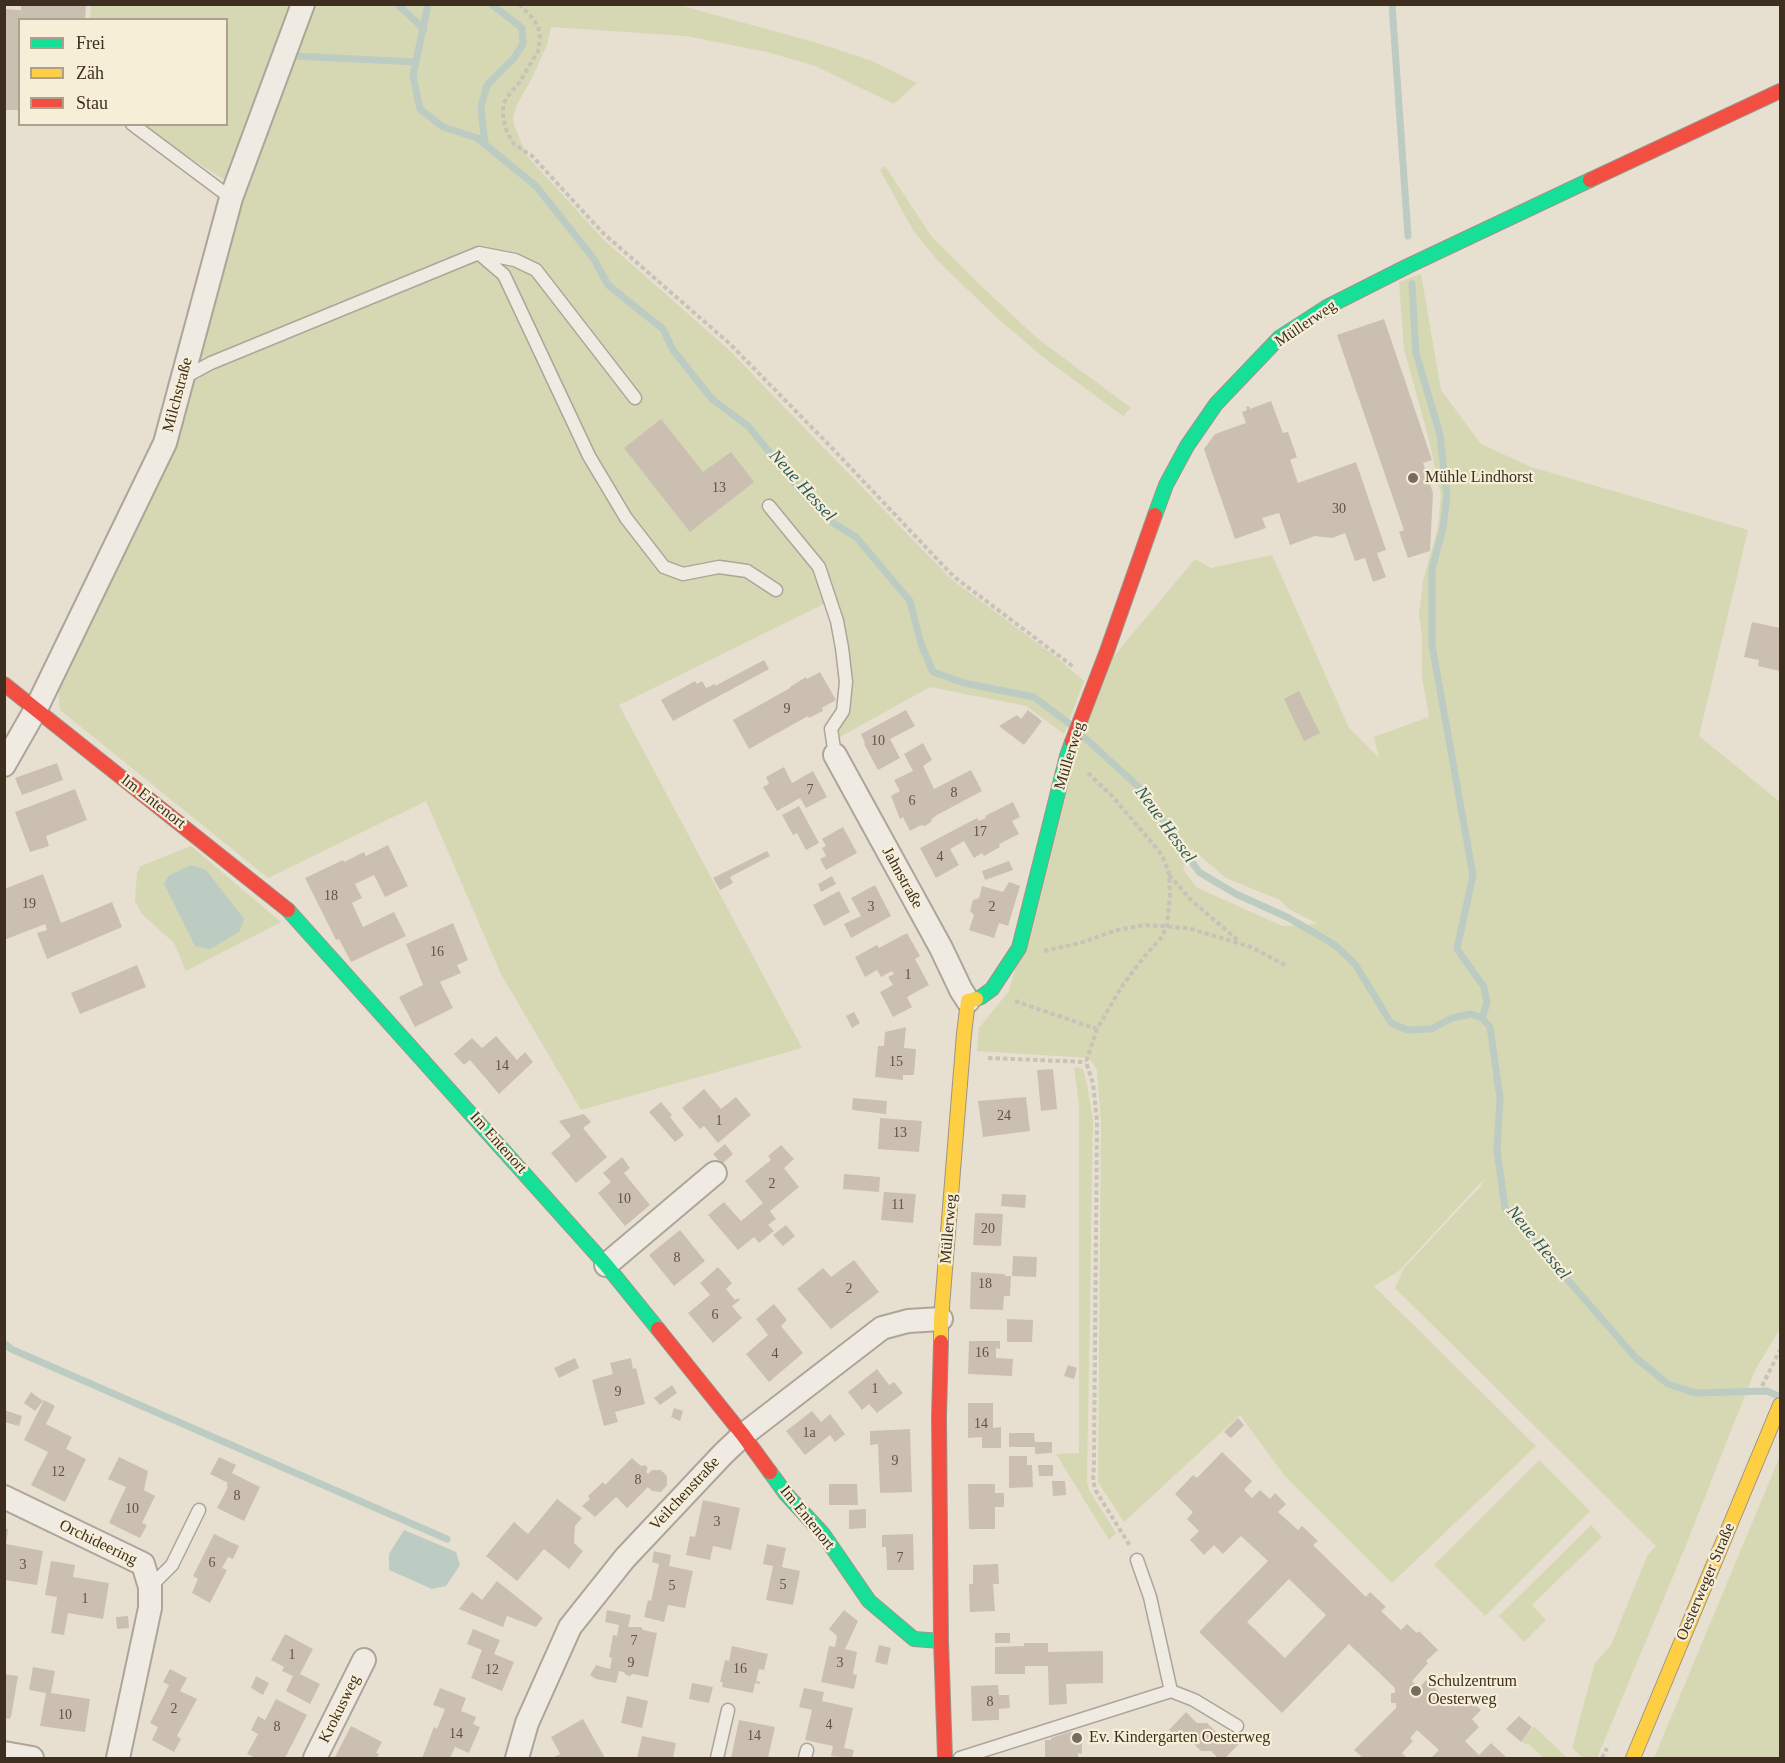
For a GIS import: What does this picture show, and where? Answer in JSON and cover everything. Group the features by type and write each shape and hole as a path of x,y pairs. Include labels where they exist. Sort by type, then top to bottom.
{"street":[{"name":"Milchstraße","path":"4,765 36,709 165,443 231,198 303,4"},
{"name":"Müllerweg","path":"992,989 1019,948 1069,751 1166,485 1187,446 1216,404 1279,338 1327,307 1407,266 1780,91"},
{"name":"Im Entenort","path":"4,684 290,911 606,1265 743,1435 786,1494 823,1534 869,1601 914,1639 941,1641"},
{"name":"Jahnstraße","path":"835,755 968,1001"},
{"path":"968,1001 981,997 992,989"},
{"name":"Müllerweg","path":"945,1758 941,1641 939,1417 941,1319 963,1034 968,1001"},
{"path":"606,1265 715,1173"},
{"name":"Veilchenstraße","path":"517,1758 527,1723 570,1627 625,1558 723,1454 743,1435 882,1328 908,1321 941,1319"},
{"name":"Oesterweger Straße","path":"1632,1758 1780,1405"},
{"name":"Orchideering","path":"4,1497 143,1564 150,1587 150,1608 118,1758"},
{"name":"Krokusweg","path":"315,1758 364,1660"},
{"path":"4,1753 32,1758"}],"lane":[{"path":"135,126 231,198"},
{"path":"479,253 504,275 589,456 626,518 664,567 683,574 719,567 747,571 776,590"},
{"path":"183,378 211,363 479,253 515,260 536,270 636,398"},
{"path":"769,506 819,567 837,621 846,682 843,711 831,729 835,755"},
{"path":"150,1587 172,1565 199,1510"},
{"path":"1137,1560 1150,1597 1171,1691"},
{"path":"960,1758 1171,1691 1194,1700 1237,1726"},
{"path":"717,1758 728,1710"}],"path":[{"path":"519,4 538,26 540,38 538,51 503,105 502,118 514,144 532,156 603,233 730,344 833,448 953,576 1095,681"},
{"path":"1069,751 1080,766 1112,795 1159,851 1169,874 1167,927 1122,986 1097,1029 1086,1062 1093,1083 1097,1121 1093,1481 1096,1491 1126,1536 1137,1560"},
{"path":"1169,874 1191,900 1243,944"},
{"path":"1019,948 1036,951 1050,950 1080,943 1117,930 1144,926 1188,928 1251,946 1287,966"},
{"path":"992,989 1002,996 1097,1029"},
{"path":"962,1057 1086,1062"},
{"path":"1767,1376 1780,1350"}],"green space":[{"path":"91,5 291,5 226,181 144,126 228,126 228,18 90,18"},
{"path":"313,5 679,5 821,44 872,61 917,83 894,104 815,66 767,52 686,36 551,27 547,45 517,105 513,118 527,156 604,240 727,348 951,579 1056,657 1084,681 1064,734 1026,706 930,687 840,737 838,729 850,712 852,680 848,645 836,598 619,705 802,1048 581,1110 501,974 426,801 268,878 60,710 58,682 175,440 239,199"},
{"path":"885,166 932,237 1037,338 1131,408 1123,416 1043,357 996,317 938,261 913,230 880,170"},
{"path":"1421,274 1441,390 1481,444 1531,467 1748,530 1699,736 1780,802 1780,1329 1755,1370 1684,1550 1597,1758 1583,1758 1572,1748 1595,1663 1611,1645 1647,1556 1656,1546 1395,1288 1404,1268 1480,1187 1484,1179 1399,1271 1374,1286 1536,1446 1392,1583 1284,1475 1240,1415 1124,1522 1098,1482 1101,1124 1097,1071 1099,1070 1089,1058 977,1051 979,1028 1009,991 1073,759 1113,657 1195,559 1211,568 1272,555 1349,728 1379,758 1374,737 1429,717 1422,677 1422,635 1419,615 1423,581 1438,527 1441,495 1428,436 1404,349 1399,282","holes":["1192,849 1226,878 1280,900 1289,909 1318,924 1282,926 1196,887 1183,869"]},
{"path":"191,846 281,922 186,971 174,943 142,914 135,901 137,873 141,866"},
{"path":"1074,1067 1083,1069 1093,1120 1087,1481 1089,1490 1116,1533 1109,1540 1056,1454 1079,1453 1079,1105"},
{"path":"1780,1456 1780,1758 1654,1758"},
{"path":"1539,1460 1590,1511 1485,1616 1434,1565"},
{"path":"1591,1525 1602,1537 1532,1605 1546,1620 1524,1642 1499,1616"},
{"path":"1534,1726 1567,1758 1544,1758 1530,1745 1521,1742"}],"shaded area":[{"path":"191,865 206,870 244,919 239,932 210,949 195,946 164,884 168,876"},
{"path":"404,1530 456,1552 460,1565 446,1586 432,1589 389,1570 389,1554"}],"building":[{"path":"21,4 86,4 85,18 18,18 18,110 4,110 4,9 21,10"},
{"path":"1384,319 1432,460 1423,463 1433,493 1430,551 1408,558 1399,532 1404,530 1337,335"},
{"path":"1271,401 1283,433 1288,432 1297,457 1290,460 1298,483 1356,462 1386,550 1377,553 1386,577 1373,582 1365,558 1355,561 1345,533 1332,538 1315,536 1290,545 1279,513 1262,518 1266,528 1235,539 1204,449 1215,434 1246,423 1242,412 1247,410 1246,407 1249,406 1250,409"},
{"path":"661,419 703,472 731,452 754,482 690,532 624,448"},
{"path":"1752,622 1780,628 1780,671 1758,666 1759,660 1744,657"},
{"path":"764,660 769,669 673,721 661,700 695,681 697,684 702,681 706,688 715,684 715,686"},
{"path":"820,672 836,700 822,708 823,711 809,718 808,716 749,749 733,720 806,677 807,679"},
{"path":"1299,691 1320,733 1304,741 1284,699"},
{"path":"906,710 915,726 890,739 900,758 878,770 861,734"},
{"path":"1028,710 1042,721 1024,745 999,726 1017,715 1021,719"},
{"path":"923,743 932,760 923,766 934,789 971,770 982,791 937,815 925,826 921,825 910,831 903,817 900,819 891,796 900,791 894,780 913,771 904,754"},
{"path":"57,763 63,780 22,795 15,778"},
{"path":"784,767 792,783 813,771 827,797 806,808 800,798 777,811 763,787 769,784 766,777"},
{"path":"75,789 87,820 46,836 49,846 30,852 15,812"},
{"path":"1013,802 1020,817 1012,821 1019,834 999,844 1000,847 984,856 982,853 974,858 964,841 950,849 959,865 936,878 920,848 977,818 979,821 986,818 985,816"},
{"path":"799,806 819,843 806,850 797,833 793,835 782,815"},
{"path":"843,827 857,853 826,870 820,859 826,856 822,848 826,846 822,839"},
{"path":"388,845 408,886 385,897 374,875 355,884 362,898 352,903 363,927 394,912 406,936 351,962 339,939 336,940 305,878 343,860 344,862 364,852 366,856"},
{"path":"767,851 770,856 730,877 733,883 720,890 713,878"},
{"path":"1009,861 1013,870 985,880 982,871"},
{"path":"43,874 61,923 112,902 122,927 47,959 37,933 47,930 45,924 4,940 4,889"},
{"path":"832,876 836,884 821,892 818,884"},
{"path":"1009,882 1020,886 1008,926 999,923 994,938 969,930 974,915 970,911 973,900 979,898 982,886 1003,892"},
{"path":"875,885 891,916 851,938 844,924 861,916 851,898"},
{"path":"839,891 850,912 824,926 813,905"},
{"path":"453,923 468,960 457,965 461,973 440,982 453,1008 415,1027 399,997 423,985 406,944"},
{"path":"907,933 920,956 915,959 929,985 907,997 912,1007 893,1017 880,992 893,985 888,977 894,974 892,971 881,977 877,970 865,977 855,957 877,945 879,948"},
{"path":"137,965 146,987 80,1014 71,993"},
{"path":"854,1012 860,1023 852,1028 846,1016"},
{"path":"906,1027 904,1048 916,1049 914,1075 903,1075 903,1080 875,1077 878,1046 884,1046 885,1032"},
{"path":"496,1036 517,1060 525,1052 533,1062 499,1094 470,1060 464,1065 454,1054 472,1038 482,1048"},
{"path":"1053,1069 1057,1109 1041,1111 1037,1070"},
{"path":"704,1089 721,1109 736,1097 751,1115 718,1143 704,1126 700,1129 682,1108"},
{"path":"1026,1097 1030,1131 983,1137 978,1101"},
{"path":"853,1098 887,1101 886,1114 852,1110"},
{"path":"661,1102 684,1135 675,1142 649,1112"},
{"path":"584,1114 591,1122 583,1128 607,1157 576,1183 551,1153 571,1136 559,1121"},
{"path":"880,1118 922,1121 919,1152 878,1149"},
{"path":"725,1144 733,1154 722,1164 713,1154"},
{"path":"781,1145 794,1159 784,1168 799,1187 770,1211 776,1219 768,1225 774,1231 759,1243 754,1237 738,1250 708,1215 724,1202 741,1221 763,1203 745,1181 771,1160 768,1156"},
{"path":"622,1157 630,1168 624,1173 650,1205 625,1226 598,1193 611,1182 603,1173"},
{"path":"844,1174 880,1177 879,1192 843,1189"},
{"path":"884,1192 916,1194 913,1223 881,1220"},
{"path":"1002,1194 1026,1195 1025,1208 1001,1206"},
{"path":"975,1213 1003,1214 1001,1246 973,1245"},
{"path":"786,1225 795,1236 783,1246 773,1235"},
{"path":"680,1230 705,1261 674,1286 649,1255"},
{"path":"1013,1256 1037,1257 1036,1277 1012,1276"},
{"path":"854,1260 879,1292 831,1329 797,1289 823,1268 831,1277"},
{"path":"718,1267 732,1283 726,1289 735,1300 738,1298 740,1300 732,1306 742,1318 713,1343 688,1313 710,1295 700,1283"},
{"path":"971,1272 1011,1276 1010,1296 1004,1296 1003,1310 970,1309"},
{"path":"774,1304 787,1320 781,1326 803,1353 769,1382 746,1354 768,1335 756,1319"},
{"path":"1007,1319 1033,1320 1032,1342 1007,1342"},
{"path":"969,1341 1000,1341 1000,1349 996,1348 996,1358 1013,1359 1012,1376 968,1374"},
{"path":"575,1358 579,1368 559,1378 554,1368"},
{"path":"631,1358 633,1369 636,1368 645,1404 615,1412 618,1422 604,1426 592,1380 613,1374 610,1363"},
{"path":"1068,1365 1077,1368 1074,1379 1064,1376"},
{"path":"877,1369 889,1385 894,1382 903,1393 877,1413 869,1404 862,1410 848,1392"},
{"path":"672,1385 677,1393 660,1405 654,1398"},
{"path":"31,1392 43,1401 35,1411 24,1403"},
{"path":"44,1400 55,1406 46,1424 72,1437 66,1449 86,1459 65,1502 31,1485 48,1452 24,1440"},
{"path":"968,1403 993,1403 993,1428 1001,1427 1001,1448 982,1448 982,1437 968,1438"},
{"path":"674,1408 683,1411 680,1421 671,1417"},
{"path":"4,1410 22,1416 19,1426 4,1422"},
{"path":"812,1411 821,1422 830,1414 845,1434 835,1442 830,1435 805,1455 786,1431"},
{"path":"1238,1418 1244,1425 1231,1438 1224,1432"},
{"path":"910,1429 912,1492 880,1493 878,1444 870,1445 870,1431"},
{"path":"1009,1433 1034,1433 1035,1442 1052,1442 1052,1453 1035,1454 1035,1447 1009,1447"},
{"path":"1222,1452 1252,1481 1244,1490 1252,1498 1260,1490 1270,1499 1275,1493 1286,1504 1278,1512 1298,1530 1302,1526 1318,1541 1313,1545 1366,1597 1370,1592 1386,1607 1381,1611 1401,1630 1407,1624 1417,1633 1419,1631 1438,1650 1426,1661 1428,1663 1412,1681 1419,1688 1426,1680 1443,1696 1445,1694 1458,1705 1466,1696 1481,1710 1472,1719 1479,1727 1465,1741 1479,1755 1491,1743 1507,1758 1431,1758 1439,1750 1417,1730 1410,1738 1413,1741 1402,1753 1407,1758 1363,1758 1354,1750 1396,1708 1396,1703 1391,1703 1391,1693 1395,1693 1395,1688 1349,1644 1282,1713 1199,1632 1268,1561 1241,1536 1223,1554 1214,1545 1204,1555 1190,1540 1199,1531 1187,1519 1193,1512 1175,1494 1193,1475 1197,1478","holes":["1289,1579 1326,1615 1285,1658 1247,1622"]},
{"path":"1009,1456 1027,1456 1027,1465 1032,1465 1033,1487 1009,1488"},
{"path":"119,1457 148,1471 144,1490 155,1496 142,1523 147,1525 140,1538 109,1523 126,1487 108,1479"},
{"path":"219,1457 236,1465 232,1473 260,1487 244,1521 217,1508 228,1487 226,1486 228,1483 210,1474"},
{"path":"632,1458 641,1466 645,1465 648,1468 646,1472 648,1474 652,1470 661,1470 667,1476 667,1485 661,1492 652,1491 648,1487 627,1508 616,1497 595,1517 582,1506 590,1499 588,1496 603,1482 605,1485"},
{"path":"1038,1465 1053,1465 1053,1476 1039,1476"},
{"path":"1052,1481 1065,1481 1066,1495 1053,1496"},
{"path":"829,1484 857,1484 858,1505 829,1505"},
{"path":"968,1484 995,1484 995,1493 1004,1493 1004,1507 995,1507 995,1529 969,1529"},
{"path":"557,1499 582,1518 575,1526 574,1543 583,1551 569,1569 544,1549 517,1581 486,1556 514,1522 528,1534"},
{"path":"703,1500 740,1508 731,1550 713,1546 710,1560 686,1555 690,1536 695,1537"},
{"path":"866,1509 866,1528 849,1529 849,1510"},
{"path":"4,1528 8,1529 6,1544 43,1551 37,1585 4,1580"},
{"path":"214,1534 239,1546 233,1559 228,1557 222,1568 227,1570 210,1603 192,1593 198,1579 193,1576"},
{"path":"913,1534 914,1570 887,1570 886,1547 882,1547 882,1535"},
{"path":"767,1544 786,1548 782,1567 800,1571 793,1605 766,1600 773,1566 763,1564"},
{"path":"654,1551 671,1555 669,1566 693,1571 685,1608 668,1605 664,1622 644,1617 648,1600 651,1601 659,1564 652,1562"},
{"path":"51,1561 75,1565 73,1577 109,1583 103,1619 68,1613 64,1635 51,1633 57,1597 45,1595"},
{"path":"998,1564 999,1584 993,1584 995,1611 970,1612 969,1584 973,1584 973,1565"},
{"path":"497,1581 543,1618 536,1627 507,1616 503,1627 459,1609 472,1592 482,1600"},
{"path":"607,1610 631,1615 628,1627 641,1627 643,1630 657,1633 648,1677 633,1674 630,1676 619,1671 616,1683 596,1679 590,1675 596,1665 610,1669 612,1658 609,1657 613,1635 617,1636 619,1625 605,1622"},
{"path":"844,1610 858,1621 845,1649 857,1652 853,1674 857,1675 854,1689 821,1682 829,1646 835,1647 837,1636 829,1629"},
{"path":"128,1616 129,1628 117,1629 116,1617"},
{"path":"473,1629 500,1640 494,1654 514,1662 502,1691 471,1678 482,1650 467,1644"},
{"path":"995,1633 1010,1633 1010,1643 995,1643"},
{"path":"285,1634 313,1649 300,1674 320,1684 310,1704 286,1691 293,1676 282,1671 284,1667 271,1660"},
{"path":"1024,1643 1048,1643 1048,1652 1103,1651 1103,1683 1066,1684 1067,1704 1049,1705 1048,1666 1025,1666 1025,1674 995,1674 995,1647 1024,1646"},
{"path":"879,1645 891,1648 887,1665 875,1662"},
{"path":"732,1646 768,1654 764,1670 759,1669 756,1681 760,1684 755,1683 753,1693 722,1687 723,1682 720,1682 725,1660 729,1661"},
{"path":"33,1667 55,1671 51,1693 90,1699 85,1732 40,1726 46,1693 29,1690"},
{"path":"170,1669 187,1678 180,1691 197,1699 177,1736 181,1739 174,1752 152,1740 158,1727 150,1723 169,1685 163,1682"},
{"path":"4,1674 18,1676 9,1719 4,1718"},
{"path":"256,1676 269,1683 263,1695 251,1688"},
{"path":"692,1683 713,1687 709,1703 689,1699"},
{"path":"998,1685 999,1695 1009,1695 1010,1708 999,1709 999,1720 972,1721 971,1686"},
{"path":"440,1688 466,1698 461,1711 476,1717 473,1724 480,1727 469,1753 455,1747 450,1758 422,1758 434,1727 437,1729 445,1709 433,1705"},
{"path":"804,1688 824,1692 822,1701 853,1708 844,1748 854,1750 852,1758 831,1756 833,1746 805,1740 812,1710 799,1707"},
{"path":"627,1696 648,1701 642,1728 621,1723"},
{"path":"276,1699 307,1715 285,1758 256,1758 247,1754 258,1734 251,1730 258,1716 265,1720"},
{"path":"1186,1712 1197,1723 1207,1723 1218,1734 1227,1733 1239,1744 1225,1758 1218,1758 1211,1751 1201,1751 1190,1740 1180,1741 1169,1730"},
{"path":"1519,1716 1532,1727 1521,1742 1506,1729"},
{"path":"583,1719 605,1758 552,1758 560,1754 551,1737"},
{"path":"739,1720 775,1727 768,1758 731,1758"},
{"path":"351,1726 382,1742 376,1753 379,1754 377,1758 335,1757"},
{"path":"1069,1732 1082,1733 1082,1754 1078,1753 1078,1758 1045,1758 1045,1740 1051,1740 1051,1738"},
{"path":"642,1736 676,1743 673,1758 637,1758"}],"waterway":[{"path":"397,4 424,29"},
{"name":"Neue Hessel","path":"428,4 413,76 420,109 443,127 477,138 536,186 594,259 608,285 663,329 673,350 712,399 748,426 800,490 833,523 856,537 910,601 921,644 933,672 964,683 1034,697 1071,725"},
{"name":"Neue Hessel","path":"485,145 481,107 487,85 514,58 523,44 522,28 491,4"},
{"path":"1392,4 1408,236"},
{"path":"294,56 416,62"},
{"path":"1412,284 1416,353 1440,435 1447,496 1443,528 1432,569 1432,645 1473,875 1457,949 1484,987 1487,1003 1482,1018"},
{"name":"Neue Hessel","path":"1084,737 1140,788 1199,872 1236,894 1289,918 1335,945 1355,964 1391,1023 1407,1030 1431,1029 1452,1018 1471,1014 1482,1018 1490,1027 1500,1098 1497,1150 1505,1208 1636,1358 1668,1384 1695,1393 1767,1391 1778,1396"},
{"path":"4,1343 11,1349 447,1539"}],"traffic: fast":[{"path":"1155,515 1166,485 1187,446 1216,404 1279,338 1327,307 1590,180"},
{"path":"976,999 992,989 1019,948 1072,742"},
{"path":"288,910 606,1265 658,1329"},
{"path":"770,1472 786,1494 823,1534 869,1601 914,1639 941,1641"}],"traffic: slow":[{"path":"941,1342 964,1034 968,1001 976,999"},
{"path":"1633,1758 1780,1405"}],"traffic: jam":[{"path":"1590,180 1780,91"},
{"path":"1072,742 1155,515"},
{"path":"4,684 288,910"},
{"path":"658,1329 770,1472"},
{"path":"941,1342 939,1417 941,1641 945,1758"}],"place":[{"name":"Mühle Lindhorst","path":"1413,478"},
{"name":"Schulzentrum Oesterweg","path":"1416,1691"},
{"name":"Ev. Kindergarten Oesterweg","path":"1077,1738"}]}
